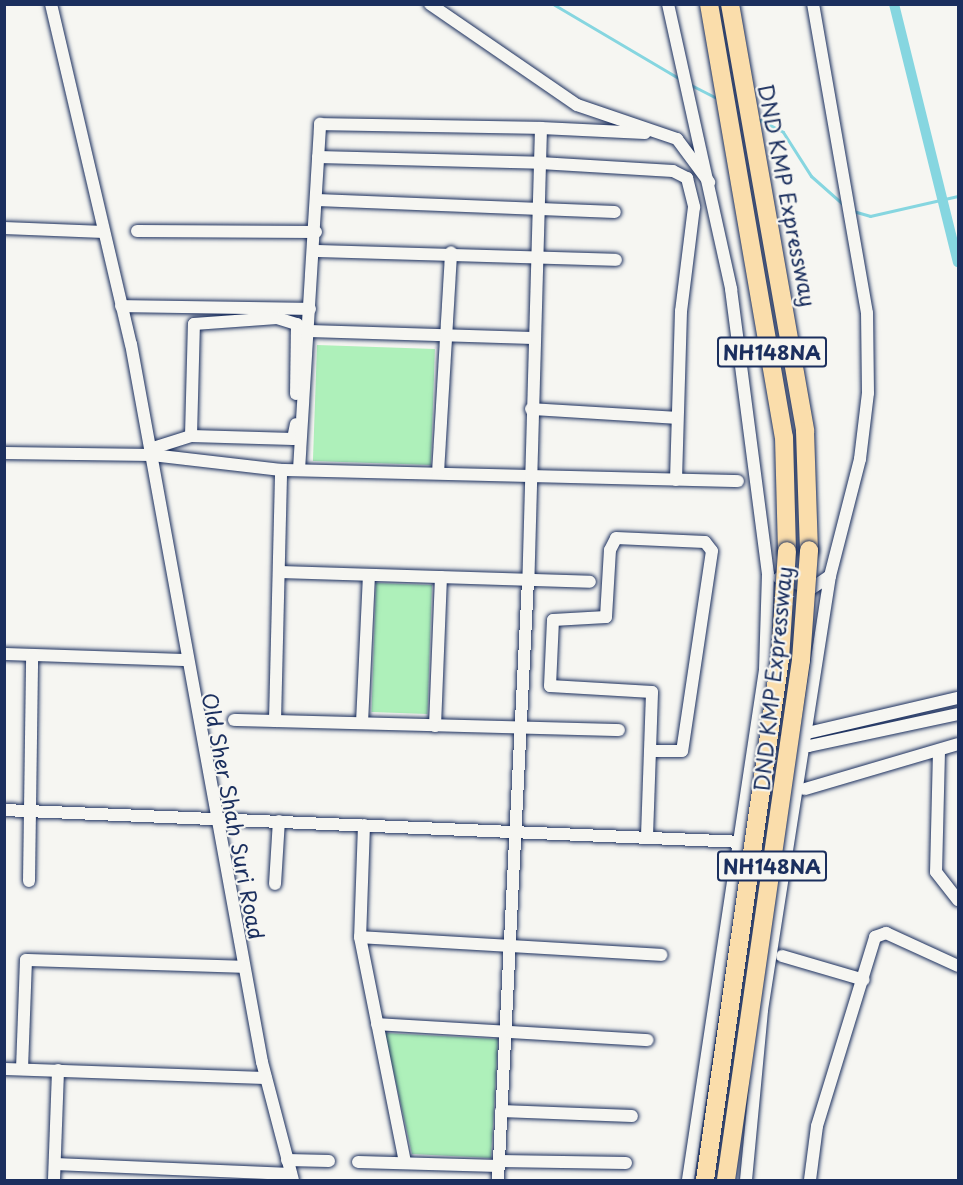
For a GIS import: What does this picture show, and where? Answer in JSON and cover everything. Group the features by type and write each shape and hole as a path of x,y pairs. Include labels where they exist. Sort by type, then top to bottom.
{"highway":[{"name":"DND KMP Expressway","path":"705,1180 780,659 787,551 784,437 738,155 709,4"},
{"name":"DND KMP Expressway","path":"726,1180 801,660 809,550 805,431 730,4"}],"street":[{"name":"Old Sher Shah Suri Road","path":"51,4 122,306 151,452 185,660 243,967 266,1078 292,1177"},
{"path":"430,4 577,105 666,134 680,142 713,188"},
{"path":"668,4 700,148 713,188 768,574 765,670 756,743 688,1180"},
{"path":"746,1180 762,1010 800,741 830,576 860,459 868,393 867,313 813,4"},
{"path":"299,470 315,251 318,157 323,121 666,134"},
{"path":"498,1180 528,580 533,338 539,256 541,128"},
{"path":"318,157 540,163 673,171 692,185 677,418 676,480"},
{"path":"317,200 615,212"},
{"path":"4,228 104,232"},
{"path":"137,231 316,232"},
{"path":"315,251 451,252 616,260"},
{"path":"438,473 451,252"},
{"path":"122,306 310,309"},
{"path":"151,452 191,436 293,439 297,324 277,318 194,324 191,436"},
{"path":"309,331 533,338"},
{"path":"531,409 677,418"},
{"path":"4,453 151,452 281,470 738,481"},
{"path":"275,721 281,470"},
{"path":"647,836 652,692 549,687 553,620 606,617 610,550 616,538 705,542 712,551 682,751 650,751"},
{"path":"280,572 590,582"},
{"path":"768,574 812,588 830,576"},
{"path":"362,723 369,575"},
{"path":"435,726 441,577"},
{"path":"4,654 185,660"},
{"path":"29,881 32,655"},
{"path":"800,741 958,698"},
{"path":"756,743 800,741 958,714"},
{"path":"234,720 619,730"},
{"path":"805,789 958,744"},
{"path":"939,751 936,873 958,900"},
{"path":"4,810 647,836 742,842"},
{"path":"275,884 279,822"},
{"path":"363,825 360,937 405,1163"},
{"path":"810,1180 817,1126 880,932 958,966"},
{"path":"360,937 661,955"},
{"path":"782,956 864,980"},
{"path":"22,1069 26,960 243,967"},
{"path":"377,1024 648,1040"},
{"path":"4,1068 266,1078"},
{"path":"54,1180 58,1070"},
{"path":"501,1111 632,1116"},
{"path":"287,1160 329,1161"},
{"path":"358,1162 626,1164"},
{"path":"55,1164 145,1174 292,1177"}],"green space":[{"path":"317,345 435,349 431,465 313,461"},
{"path":"376,583 432,585 427,714 371,712"},
{"path":"385,1033 498,1039 491,1158 412,1154"}],"waterway":[{"path":"553,4 680,79"},
{"path":"894,4 958,262"},
{"path":"689,84 718,99"},
{"path":"758,119 783,132 811,176 845,206"},
{"path":"853,211 870,216 958,196"}]}
